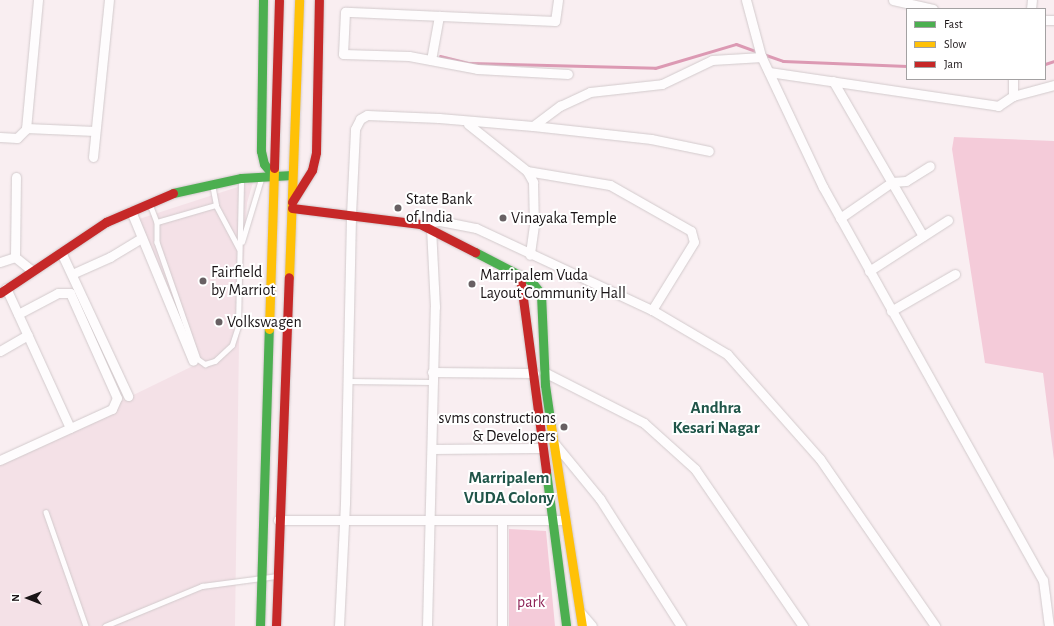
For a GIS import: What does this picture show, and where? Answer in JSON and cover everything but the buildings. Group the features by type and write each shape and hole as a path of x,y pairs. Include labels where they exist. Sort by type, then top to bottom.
{"main road":[{"path":"263,0 261,151 264,164 274,176"},
{"path":"260,626 279,0"},
{"path":"276,626 278,520 292,205 299,0"},
{"path":"292,205 312,170 316,152 319,0"},
{"path":"3,291 106,222 150,203 212,183 262,175 292,175"},
{"path":"292,205 351,215 420,224 531,281 541,294 544,372 582,626"},
{"path":"520,276 534,374 540,448 566,626"}],"street":[{"path":"0,137 17,138 26,128 38,0"},
{"path":"93,157 109,0"},
{"path":"558,0 555,21 345,12 343,54 409,56 477,69 568,74"},
{"path":"746,0 761,54 840,218 1043,580 1049,626"},
{"path":"893,0 929,8"},
{"path":"431,60 438,16"},
{"path":"533,126 560,106 590,92 662,84 712,60 761,54"},
{"path":"769,72 998,106 1013,96 1054,86"},
{"path":"1013,80 1013,96"},
{"path":"833,81 923,236"},
{"path":"339,626 344,522 351,215 355,129 360,119 367,115 533,126 651,139 709,151"},
{"path":"465,122 527,171 533,182 534,225 530,255"},
{"path":"26,128 95,131"},
{"path":"840,218 892,182 906,180 930,166"},
{"path":"527,171 610,185 691,231 694,242 652,310"},
{"path":"16,177 15,257 32,272"},
{"path":"131,212 194,361"},
{"path":"869,271 948,220"},
{"path":"420,224 440,221 476,228 530,255 652,310 727,354 820,459 935,626"},
{"path":"427,626 432,449 431,229"},
{"path":"72,274 110,257 142,238"},
{"path":"61,252 128,396"},
{"path":"0,262 15,257"},
{"path":"891,311 955,274"},
{"path":"3,291 18,314 70,428"},
{"path":"0,460 112,409 117,398 70,293 58,293 18,314"},
{"path":"0,351 28,335"},
{"path":"432,372 534,374"},
{"path":"544,372 644,422 695,469 803,626"},
{"path":"555,444 600,499 681,626"},
{"path":"432,449 540,448"},
{"path":"278,520 344,522 565,520"},
{"path":"502,521 502,626"},
{"path":"580,611 592,626"}],"lane":[{"path":"240,250 262,175"},
{"path":"150,203 157,222 157,242 200,364 215,361 236,337 240,250 241,178"},
{"path":"212,183 216,205 240,250"},
{"path":"157,222 216,205"},
{"path":"348,381 432,382"},
{"path":"46,512 86,626"},
{"path":"105,626 202,586 277,576"}],"shaded area":[{"path":"253,182 247,203 239,342 235,626 0,626 0,460 199,363 136,220"}],"green space":[{"path":"954,137 1054,141 1054,460 1043,373 985,363 952,149"},
{"name":"park","path":"509,529 546,531 555,626 509,626"}],"waterway":[{"path":"440,56 469,63 655,68 736,44 758,52"},
{"path":"763,54 783,61 906,66"},
{"path":"1046,64 1054,61"}],"traffic: fast":[{"path":"263,0 261,151 264,164 274,176"},
{"path":"173,193 241,178 292,175"},
{"path":"475,252 531,281 541,294 545,385 551,426"},
{"path":"260,626 269,329"},
{"path":"546,471 566,626"}],"traffic: slow":[{"path":"289,277 299,0"},
{"path":"269,329 274,168"},
{"path":"551,426 582,626"}],"traffic: jam":[{"path":"274,168 279,0"},
{"path":"292,202 312,170 316,152 319,0"},
{"path":"0,293 106,222 173,193"},
{"path":"292,208 420,224 475,252"},
{"path":"520,276 546,471"},
{"path":"276,626 289,277"}],"place":[{"name":"State Bank of India","path":"398,208"},
{"name":"Vinayaka Temple","path":"503,218"},
{"name":"Fairfield by Marriot","path":"203,281"},
{"name":"Marripalem Vuda Layout Community Hall","path":"472,284"},
{"name":"Volkswagen","path":"219,322"},
{"name":"svms constructions & Developers","path":"564,427"}],"district":[{"name":"Andhra Kesari Nagar","path":"716,418"},
{"name":"Marripalem VUDA Colony","path":"509,488"}]}
